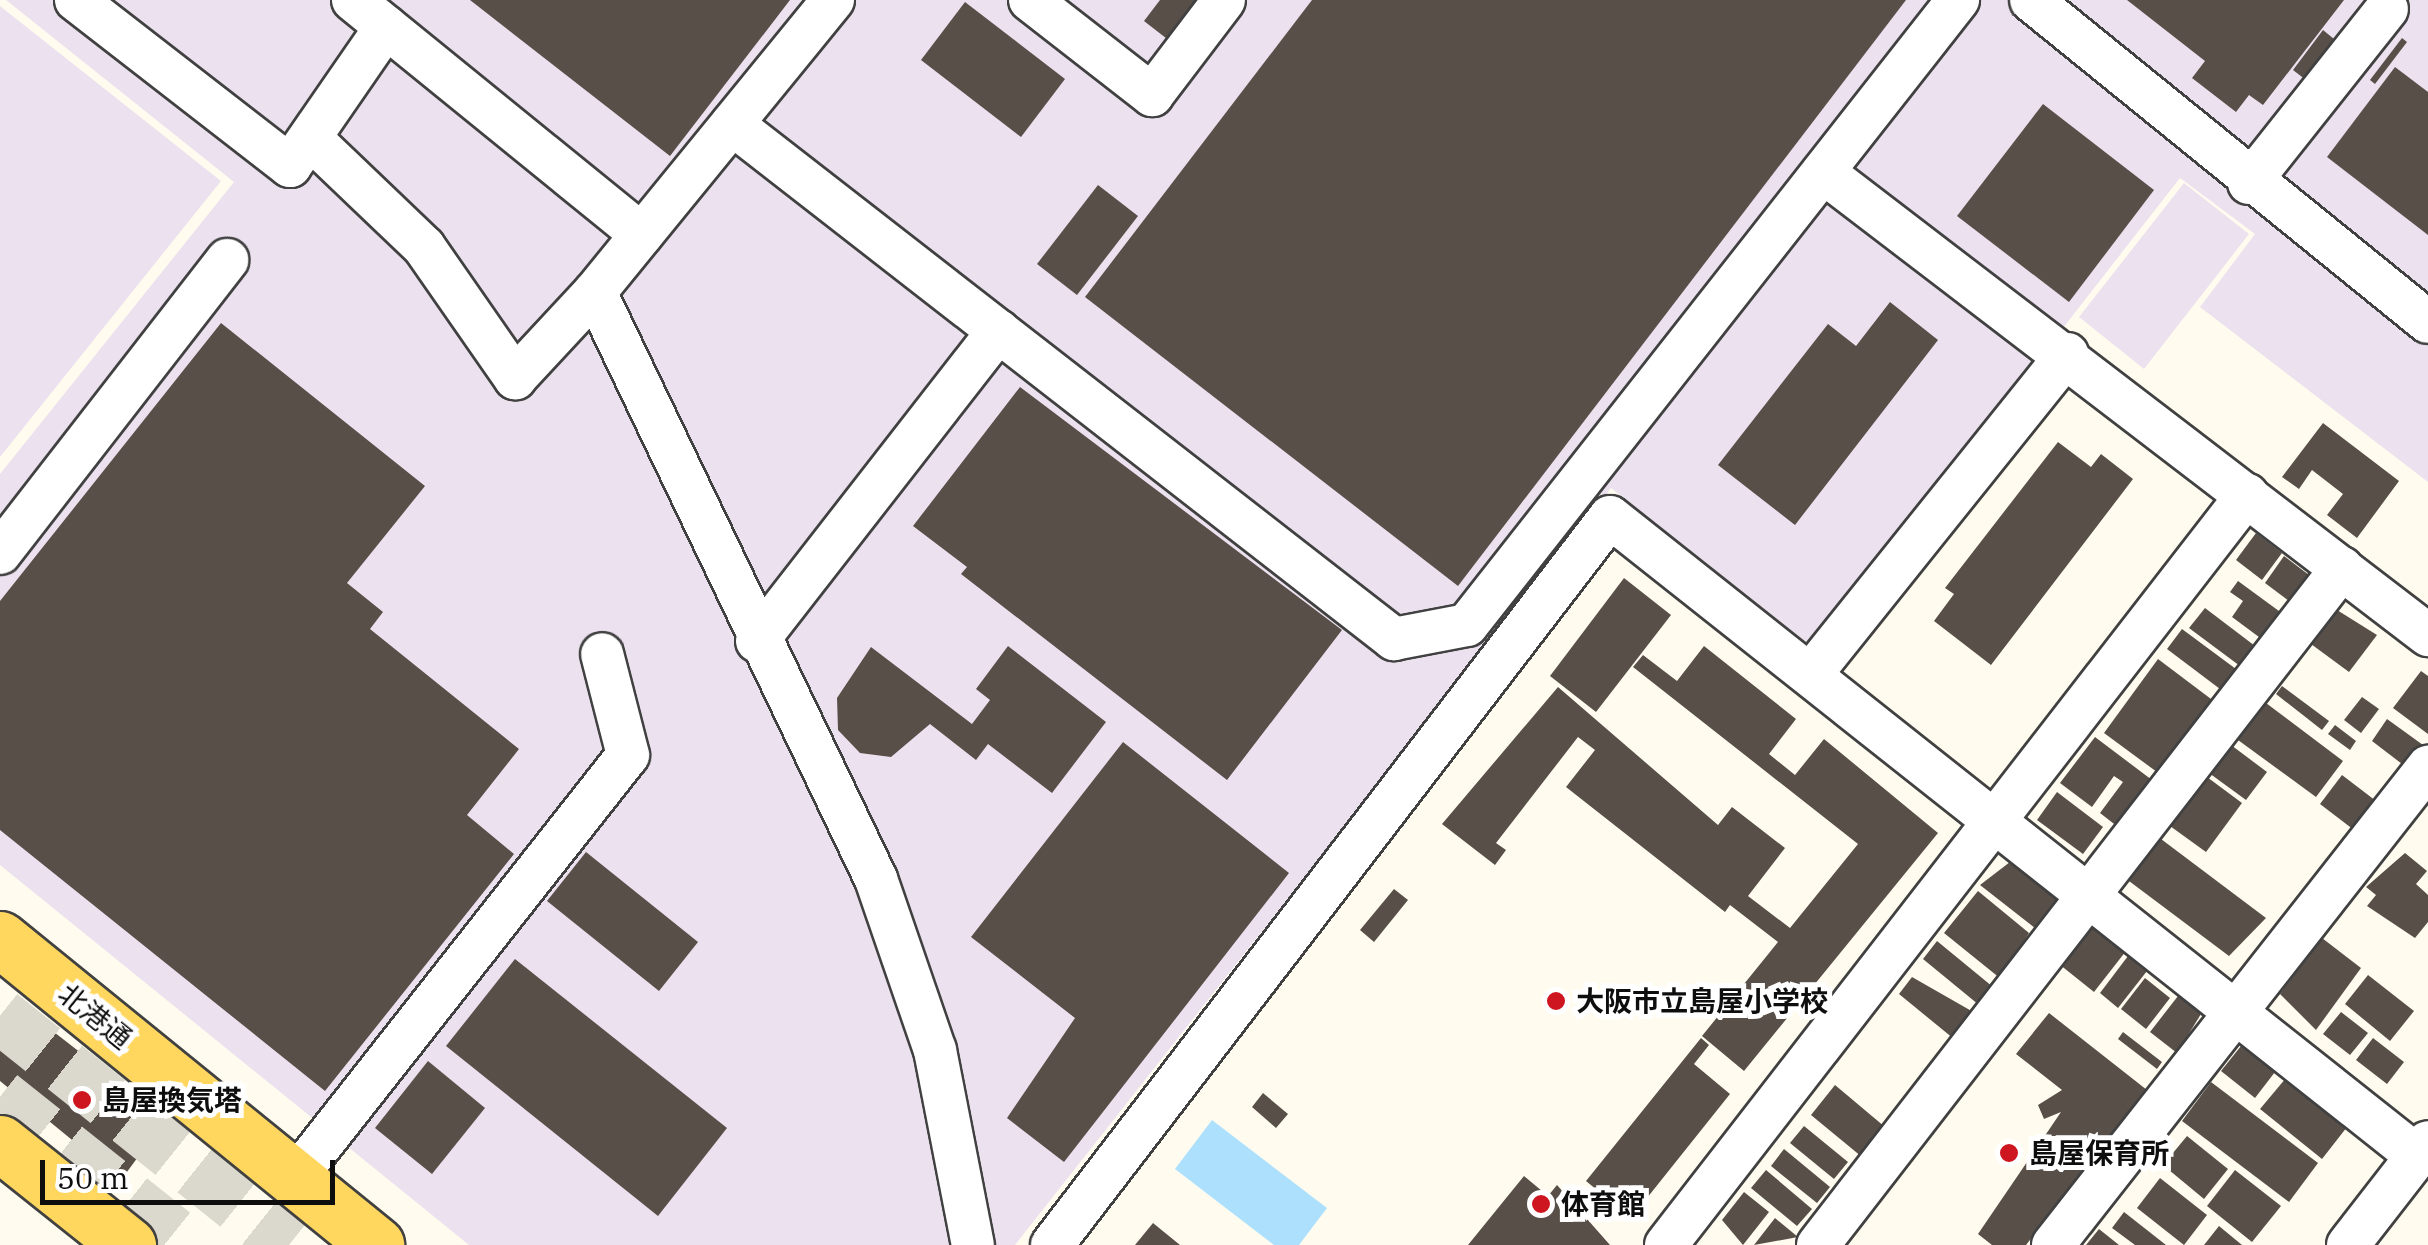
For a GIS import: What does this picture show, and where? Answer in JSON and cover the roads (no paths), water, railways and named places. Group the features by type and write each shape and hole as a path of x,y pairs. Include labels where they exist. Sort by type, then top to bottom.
{"main road":[{"name":"北港通","path":"0,939 376,1245"},
{"path":"0,1144 128,1245"}],"street":[{"path":"76,0 290,166 386,28"},
{"path":"353,0 642,235"},
{"path":"310,138 424,247 515,378 595,292 832,0"},
{"path":"1030,0 1152,95 1224,0"},
{"path":"732,124 1394,639 1467,625 1958,0"},
{"path":"2031,0 2249,183 2428,322"},
{"path":"2249,183 2387,9"},
{"path":"1822,172 2066,354 2428,635"},
{"path":"0,553 227,260"},
{"path":"595,292 757,641 876,879 935,1050 973,1245"},
{"path":"757,641 998,331"},
{"path":"1810,674 2066,354"},
{"path":"1672,1243 1993,817 2248,495"},
{"path":"1052,1245 1610,518 2239,1012 2422,1149 2348,1245"},
{"path":"1818,1245 2342,568"},
{"path":"296,1178 628,755 602,654"},
{"path":"2053,1245 2428,768"}],"water":[{"path":"1212,1120 1327,1208 1299,1245 1274,1245 1175,1169"}],"tunnel":[{"path":"0,1015 288,1245"},
{"path":"0,1096 187,1245"}],"place":[{"name":"大阪市立島屋小学校","path":"1556,1001"},
{"name":"島屋換気塔","path":"82,1100"},
{"name":"島屋保育所","path":"2009,1153"},
{"name":"体育館","path":"1541,1204"}]}
